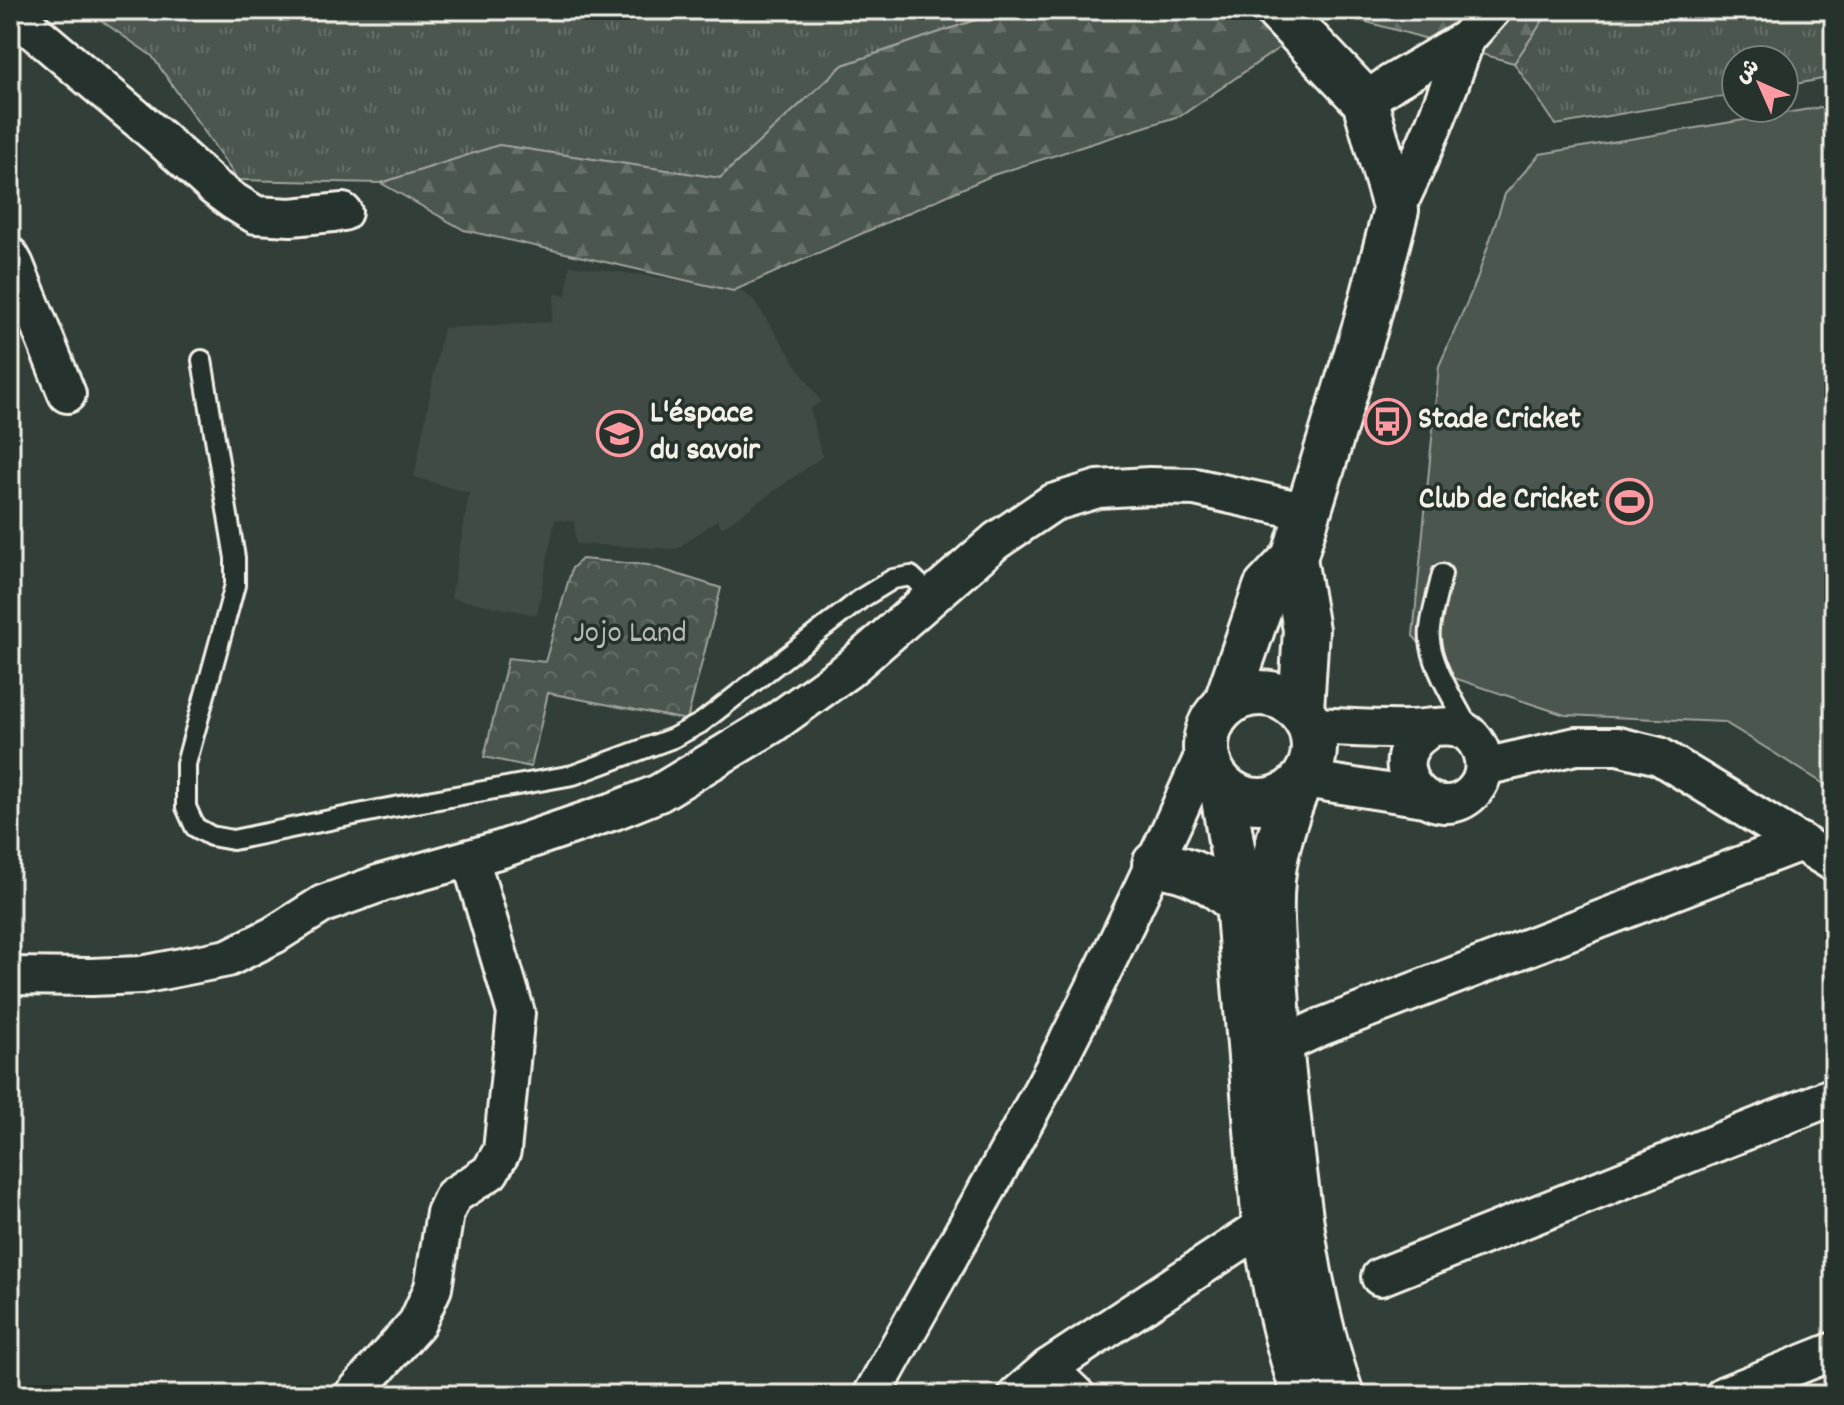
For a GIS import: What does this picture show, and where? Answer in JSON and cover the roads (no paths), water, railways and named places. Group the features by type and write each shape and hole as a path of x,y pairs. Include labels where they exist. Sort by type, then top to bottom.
{"main road":[{"path":"1226,704 1266,588 1294,558 1366,324 1396,210 1365,101 1278,10"},
{"path":"1294,558 1306,630 1306,718 1315,744 1312,762 1284,818 1271,883 1280,1046 1282,1216 1274,1278 1285,1331 1305,1395"},
{"path":"1306,718 1284,697 1264,692 1244,694 1226,704 1214,717 1207,734 1235,865 1282,1216 1305,1259 1316,1311 1341,1395"},
{"path":"1214,769 1239,798 1260,802 1280,798 1300,783"},
{"path":"1155,864 1192,871 1223,890 1238,904"}],"street":[{"path":"1365,101 1466,39 1492,10"},
{"path":"10,11 185,162 233,201 256,215 291,217 343,212"},
{"path":"1396,210 1441,110 1466,39"},
{"path":"10,256 15,265 20,304 67,394"},
{"path":"10,976 141,975 228,958 274,935 323,904 381,883 502,849 659,793 749,739 848,670 996,541 1052,503 1098,489 1195,487 1308,512"},
{"path":"1300,783 1424,798 1439,804 1455,803 1470,796 1480,783 1479,752 1460,728 1445,725 1429,729 1380,730 1306,718"},
{"path":"1424,798 1410,783 1406,762 1413,742 1429,729"},
{"path":"1479,752 1618,746 1659,756 1834,863"},
{"path":"872,1395 1060,1055 1155,864 1214,769"},
{"path":"1280,1046 1321,1027 1801,842"},
{"path":"353,1395 417,1323 433,1288 445,1213 453,1196 490,1172 502,1151 516,1013 470,858"},
{"path":"1380,1277 1834,1096"},
{"path":"1017,1395 1048,1368 1282,1216"},
{"path":"1724,1395 1834,1351"},
{"path":"1048,1368 1076,1395"}],"lane":[{"path":"202,360 235,558 235,585 186,764 186,807 195,827 211,836 233,840 573,775 673,738 701,723 862,598 893,579 911,576 933,597"},
{"path":"1442,574 1429,630 1432,653 1479,752"}],"place":[{"name":"Stade Cricket","path":"1387,421"},
{"name":"L'éspace du savoir","path":"619,433"},
{"name":"Club de Cricket","path":"1630,501"}],"park label":[{"name":"Jojo Land","path":"630,635"}]}
